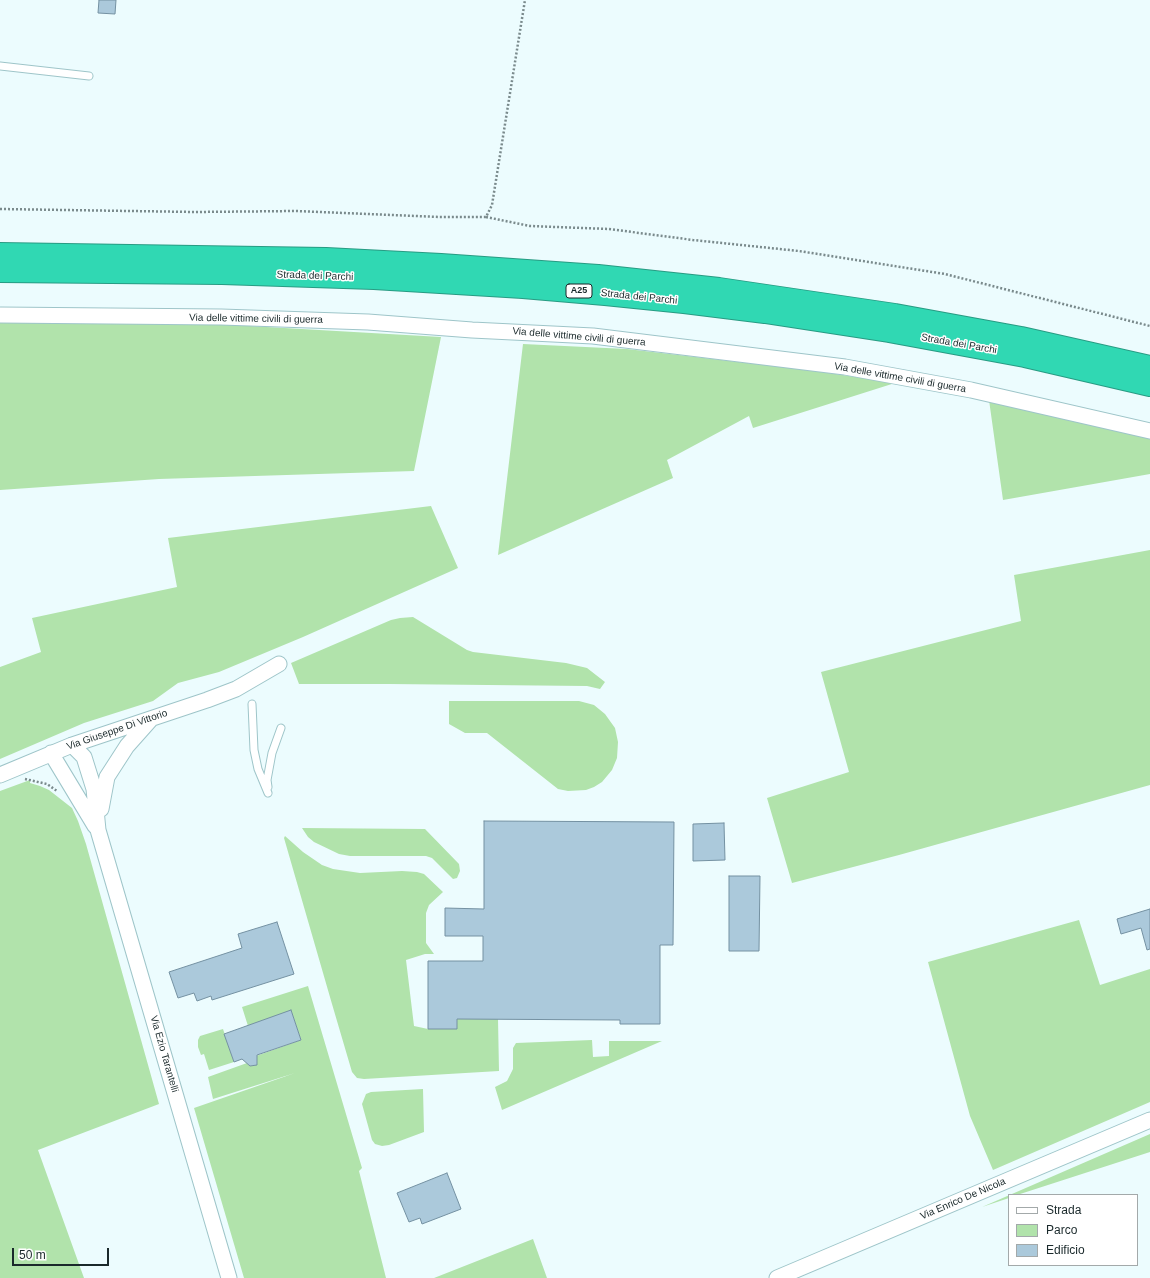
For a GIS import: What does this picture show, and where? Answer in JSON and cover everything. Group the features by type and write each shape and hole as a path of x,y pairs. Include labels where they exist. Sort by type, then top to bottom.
{"highway":[{"name":"Strada dei Parchi","path":"0,254 211,256 349,260 612,277 755,293 895,315 1021,338 1150,367"},
{"name":"Strada dei Parchi","path":"0,271 374,278 523,287 605,294 757,311 889,331 1025,356 1150,385"}],"street":[{"name":"Via delle vittime civili di guerra","path":"0,315 221,317 368,322 472,330 593,336 845,367 971,390 1150,431"},
{"name":"Via Giuseppe Di Vittorio","path":"0,775 72,745 236,689 279,664"},
{"path":"98,830 107,777 127,746 151,719"},
{"path":"72,745 84,757 94,789 98,830"},
{"path":"51,753 98,830"},
{"name":"Via Ezio Tarantelli","path":"98,830 229,1278"},
{"name":"Via Enrico De Nicola","path":"777,1278 1150,1120"}],"lane":[{"path":"0,66 89,76"},
{"path":"252,704 254,750 258,769 268,793 267,780 272,753 281,728"}],"path":[{"path":"486,217 492,205 525,0"},
{"path":"0,209 164,212 296,211 439,217 486,217 530,226 609,229 693,240 799,251 945,274 1150,326"},
{"path":"19,782 26,779 47,784 58,792"}],"green space":[{"path":"0,322 232,325 441,337 414,471 159,479 0,490"},
{"path":"523,344 627,349 816,371 895,383 753,428 749,416 667,460 673,478 498,555"},
{"path":"989,400 1150,438 1150,474 1003,500"},
{"path":"431,506 458,568 303,637 219,672 178,683 153,701 84,723 0,759 0,667 41,652 32,618 177,587 168,538"},
{"path":"1150,550 1150,785 899,855 792,883 767,798 849,772 821,672 1021,621 1014,575"},
{"path":"413,617 467,650 473,652 566,663 587,668 605,682 600,689 587,686 299,684 291,663 391,620"},
{"path":"449,701 579,701 594,705 605,714 615,728 618,742 617,758 612,770 602,782 594,787 586,790 568,791 558,789 487,733 465,733 449,724"},
{"path":"30,780 30,783 49,790 72,808 78,821 86,844 159,1104 38,1150 84,1278 0,1278 0,791"},
{"path":"302,828 425,829 459,864 460,871 457,878 453,879 432,858 426,856 350,856 339,854 314,842 308,837"},
{"path":"285,836 303,852 322,865 333,869 360,873 402,871 417,872 424,874 443,892 429,905 426,913 426,943 434,954 425,954 406,960 414,1026 428,1029 457,1029 457,1019 498,1019 499,1071 364,1079 357,1078 352,1072 284,838"},
{"path":"1079,920 1100,985 1150,969 1150,1102 993,1170 970,1116 928,962"},
{"path":"308,986 362,1168 359,1171 386,1278 244,1278 194,1108 295,1073 213,1099 208,1077 247,1063 250,1066 255,1065 257,1062 256,1056 301,1040 291,1011 248,1026 242,1007"},
{"path":"223,1029 234,1062 209,1070 204,1054 201,1055 198,1047 198,1040 200,1036"},
{"path":"592,1040 593,1057 609,1056 609,1041 662,1041 502,1110 495,1087 507,1081 513,1069 513,1048 516,1043"},
{"path":"423,1089 424,1132 389,1145 382,1146 375,1144 372,1140 362,1104 366,1094 371,1092"},
{"path":"1150,1134 1150,1152 1020,1194 1012,1194"},
{"path":"1008,1195 1008,1198 982,1207"},
{"path":"533,1239 547,1278 434,1278"}],"building":[{"path":"99,0 116,0 115,14 98,13"},
{"path":"484,821 674,822 673,945 660,945 660,1024 620,1024 620,1020 457,1019 457,1029 428,1029 428,961 483,961 483,936 445,936 445,908 484,909"},
{"path":"724,823 725,860 693,861 693,824"},
{"path":"729,876 760,876 759,951 729,951"},
{"path":"1150,909 1150,949 1147,950 1141,928 1121,934 1117,919"},
{"path":"277,922 294,974 212,1000 211,996 197,1001 194,993 178,998 169,972 242,948 238,934"},
{"path":"291,1010 301,1040 257,1055 257,1065 250,1066 242,1059 234,1062 224,1034"},
{"path":"447,1173 461,1209 422,1224 420,1218 409,1222 397,1193"}]}
